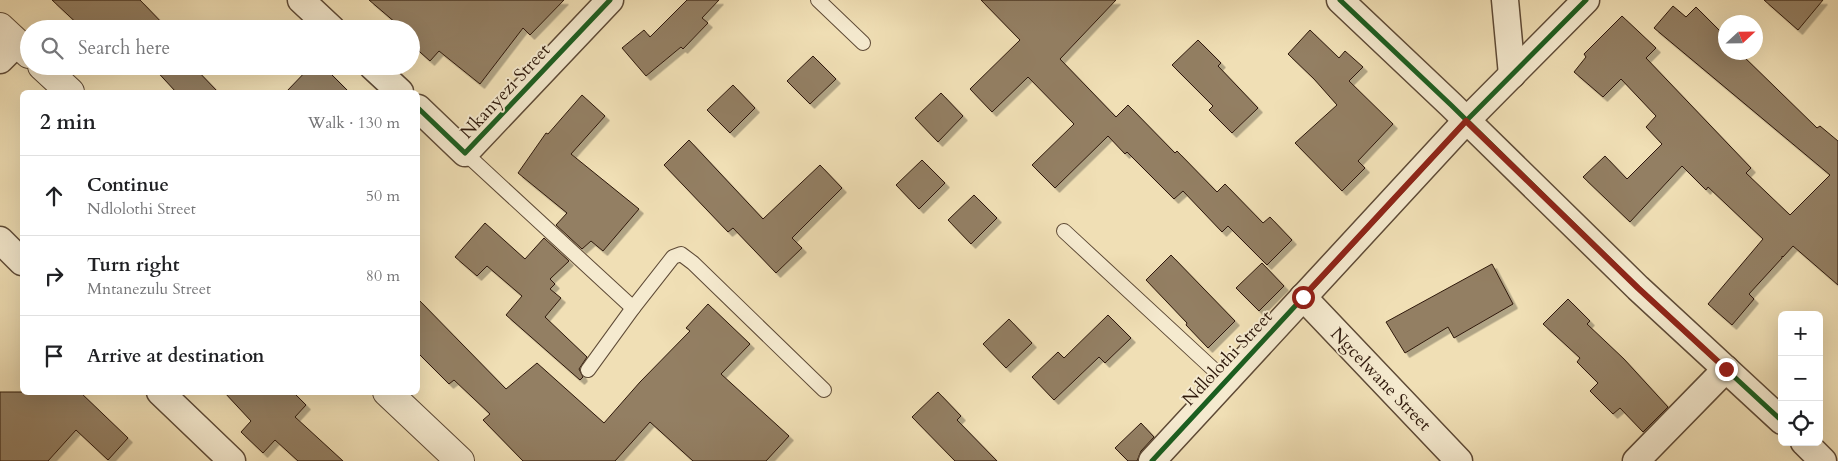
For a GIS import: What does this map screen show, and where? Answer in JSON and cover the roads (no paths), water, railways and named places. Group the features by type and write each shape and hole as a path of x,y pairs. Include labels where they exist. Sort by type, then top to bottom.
{"street":[{"path":"301,0 322,20"},
{"name":"Nkanyezi Street","path":"420,110 465,153 610,0"},
{"path":"1340,0 1451,105 1638,288 1778,418"},
{"path":"1505,0 1512,75"},
{"name":"Ndlolothi Street","path":"1152,461 1466,121 1586,0"},
{"path":"52,75 68,90"},
{"path":"382,75 398,90"},
{"path":"0,240 20,260"},
{"name":"Ngcelwane Street","path":"1303,297 1459,461"},
{"path":"1636,461 1726,369"},
{"path":"163,395 232,461"},
{"path":"390,395 460,461"},
{"path":"1808,446 1823,461"}],"lane":[{"path":"818,0 862,43"},
{"path":"465,153 633,308"},
{"path":"1064,231 1225,380"},
{"path":"588,370 673,257 681,254 693,263 824,390"}]}
